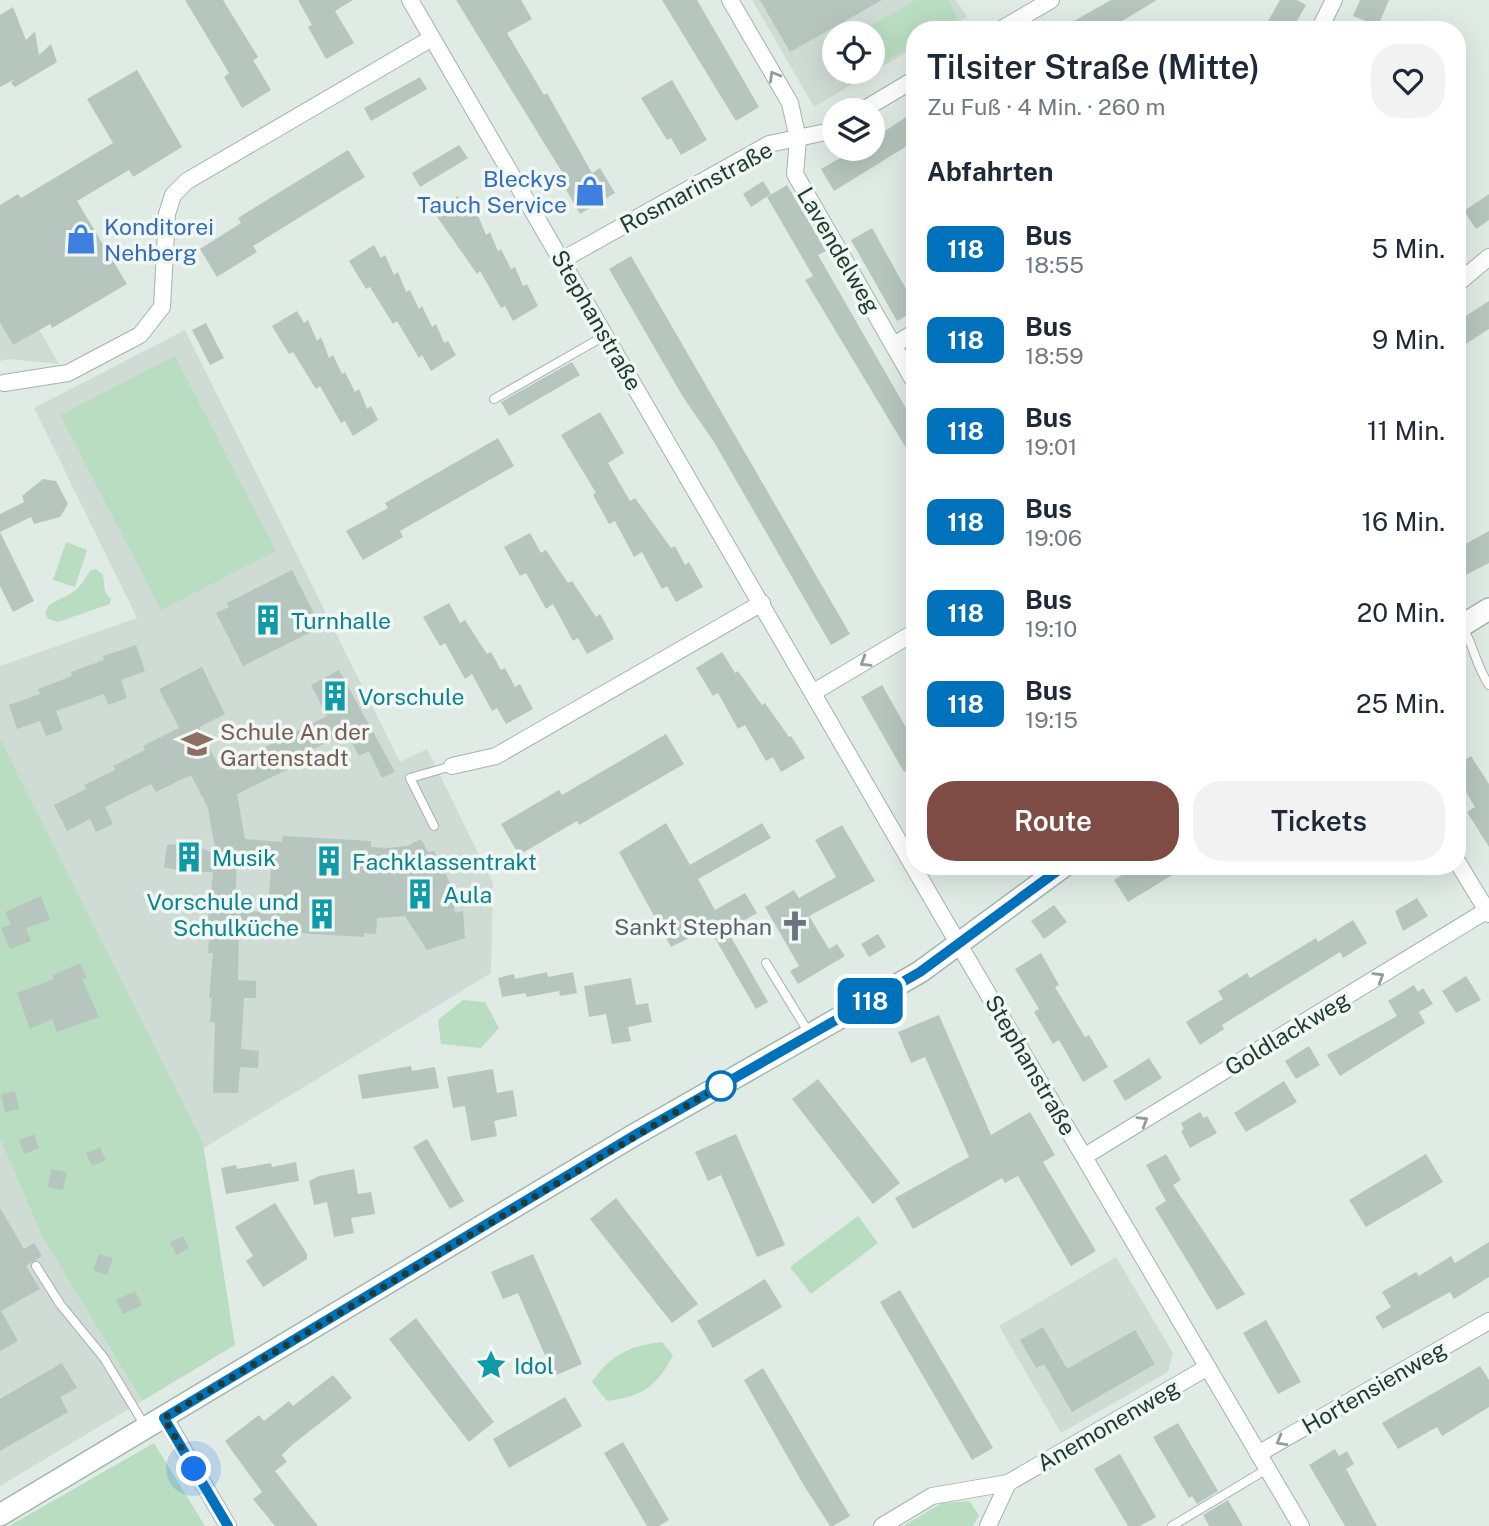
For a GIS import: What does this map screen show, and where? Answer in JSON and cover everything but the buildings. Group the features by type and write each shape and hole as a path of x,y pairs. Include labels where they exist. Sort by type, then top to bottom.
{"street":[{"name":"Stephanstraße","path":"410,0 906,852"},
{"name":"Lavendelweg","path":"730,0 790,103 798,139 795,174 906,367"},
{"path":"1015,21 1051,0"},
{"path":"1324,21 1334,0"},
{"path":"4,383 68,373 140,335 162,307 167,214 173,195 187,181 432,38"},
{"path":"883,98 906,84"},
{"name":"Rosmarinstraße","path":"562,260 769,144 822,131"},
{"path":"1466,276 1489,257"},
{"path":"894,345 906,338"},
{"path":"452,766 496,756 762,603"},
{"path":"1466,623 1489,609"},
{"path":"814,692 906,637"},
{"name":"Stephanstraße","path":"919,875 1301,1526"},
{"path":"0,1515 635,1135 920,972 1051,875"},
{"path":"1466,875 1488,911"},
{"name":"Goldlackweg","path":"1085,1157 1488,911"},
{"name":"Hortensienweg","path":"1258,1454 1489,1321"},
{"name":"Anemonenweg","path":"883,1526 933,1496 1008,1483 1208,1367"},
{"path":"155,1423 228,1526"},
{"path":"988,1526 1008,1483"}],"lane":[{"path":"494,399 606,335"},
{"path":"1466,635 1471,641 1476,666 1489,685"},
{"path":"434,826 410,778 452,766"},
{"path":"766,963 810,1036"},
{"path":"36,1266 60,1304 155,1423"},
{"path":"1172,1526 1267,1469"}],"shaded area":[{"path":"752,0 956,0 967,17 960,21 906,21 906,52 885,65 885,21 822,21 822,84 853,84 829,98 822,98 822,102 814,107"},
{"path":"0,261 59,364 9,359 0,361"},
{"name":"Schule An der Gartenstadt","path":"185,330 400,762 427,749 493,883 491,973 204,1148 0,738 0,666 137,618 34,408"},
{"path":"0,1139 42,1236 142,1401 0,1486"},
{"path":"1116,1257 1173,1353 1168,1372 1061,1433 999,1326"}],"green space":[{"path":"916,0 948,0 958,18 953,21 906,21 906,48 885,60 885,21 879,21"},
{"path":"175,356 276,551 161,610 60,415"},
{"path":"66,542 87,550 75,587 53,580"},
{"path":"96,569 103,575 105,592 111,599 110,604 58,622 48,619 45,613 49,605 72,592 90,571"},
{"path":"0,738 203,1143 235,1345 142,1401 42,1236 0,1139"},
{"path":"463,1000 485,1002 499,1028 481,1048 441,1044 438,1020"},
{"path":"858,1216 878,1243 811,1294 790,1267"},
{"path":"662,1342 673,1355 661,1375 639,1393 607,1401 592,1382 606,1365 630,1349"},
{"path":"154,1443 205,1526 9,1526"},
{"path":"969,1501 979,1515 973,1526 903,1526 942,1503"}],"bus line":[{"name":"118","path":"228,1526 164,1418 635,1135 920,972 1051,875"}],"place":[{"name":"Bleckys Tauch Service","path":"590,191"},
{"name":"Konditorei Nehberg","path":"81,239"},
{"name":"Turnhalle","path":"268,620"},
{"name":"Vorschule","path":"335,696"},
{"name":"Schule An der Gartenstadt","path":"197,744"},
{"name":"Musik","path":"189,857"},
{"name":"Fachklassentrakt","path":"329,861"},
{"name":"Aula","path":"420,894"},
{"name":"Vorschule und Schulküche","path":"322,914"},
{"name":"Sankt Stephan","path":"795,926"},
{"name":"Idol","path":"491,1365"}],"route":[{"path":"194,1469 164,1418 723,1084 721,1086"}]}
